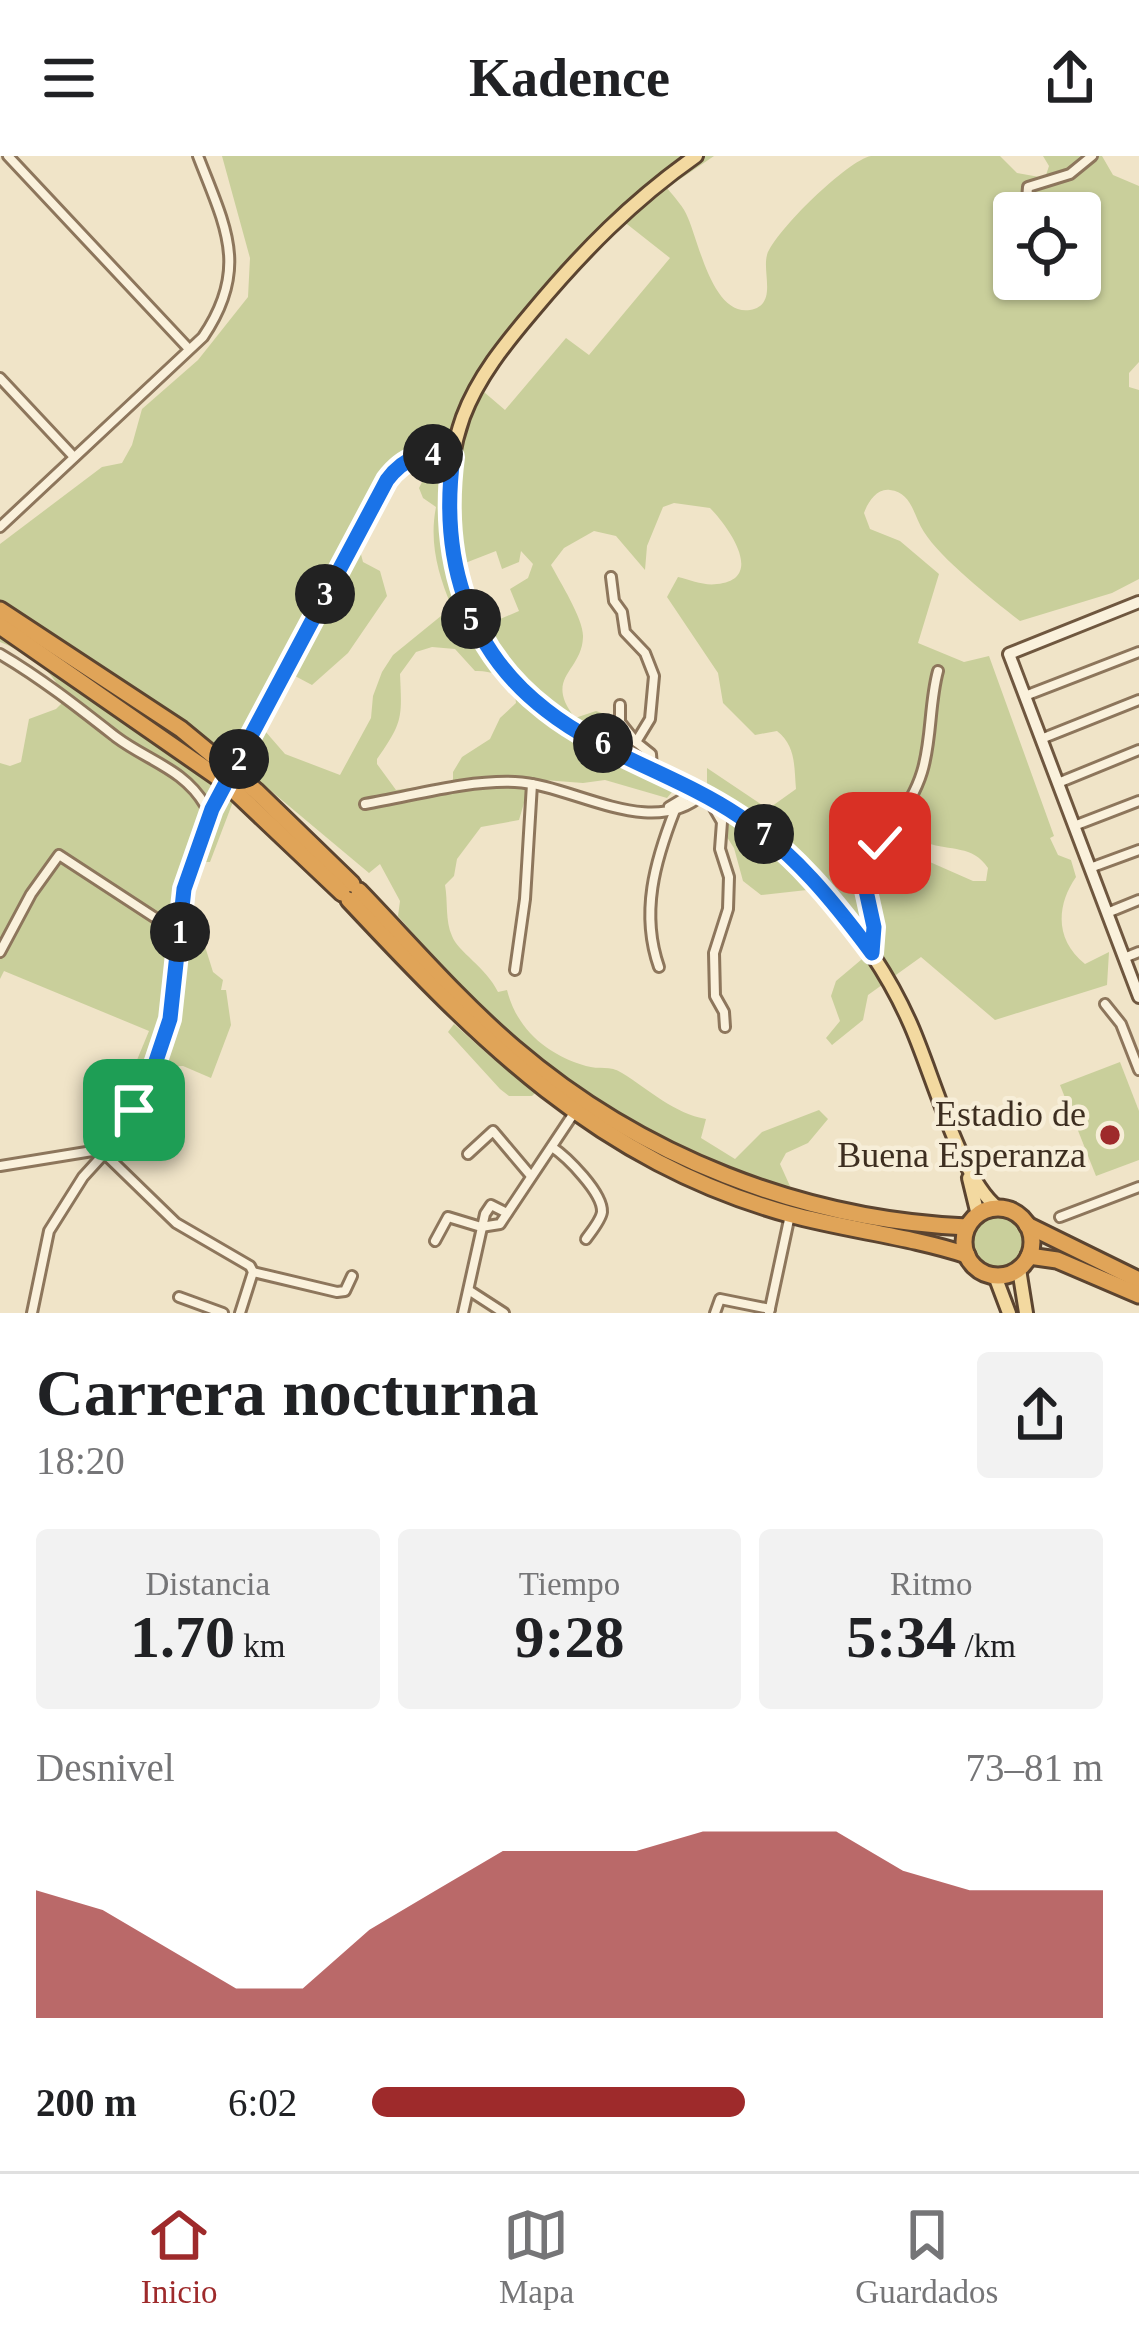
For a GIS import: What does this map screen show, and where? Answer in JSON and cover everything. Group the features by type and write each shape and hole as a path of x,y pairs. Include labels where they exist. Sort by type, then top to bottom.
{"highway":[{"path":"0,610 181,729 256,791 503,1058 574,1113 690,1176 790,1214 967,1255"},
{"path":"0,626 226,783 350,892 512,1047 567,1090 627,1127 698,1164 794,1200 896,1222 973,1221 998,1208 1015,1213 1027,1225 1139,1280"},
{"path":"973,1221 964,1241 978,1269 995,1276 1024,1263 1057,1260 1139,1295"},
{"path":"1024,1263 1032,1237 1027,1225"}],"main road":[{"path":"696,156 614,219 572,263 488,368 464,416 454,450 448,530 454,570 463,601 496,662 547,712 700,792 777,844 822,890 872,953 910,1023 967,1165 998,1208"},
{"path":"967,1165 973,1221"},
{"path":"1024,1263 1026,1313"},
{"path":"995,1276 1009,1313"}],"street":[{"path":"0,527 189,350 217,316 231,265 225,226 198,156"},
{"path":"1028,192 1028,187 1070,175 1092,156"},
{"path":"4,158 189,350"},
{"path":"0,378 74,457"},
{"path":"32,1313 49,1231 83,1177 109,1151 149,1082 167,1032 177,982 184,889 214,805 387,480 398,466 421,454 454,450"},
{"path":"610,577 625,632 645,653 654,676 650,719 636,742"},
{"path":"1138,992 1009,658 1013,651 1139,602"},
{"path":"1025,696 1139,652"},
{"path":"0,654 123,742 175,771 214,805"},
{"path":"872,953 874,927 865,886 880,843 911,800 923,770 938,671"},
{"path":"1041,739 1139,700"},
{"path":"620,705 620,722 651,754 652,768"},
{"path":"1058,783 1139,750"},
{"path":"365,804 512,781 620,809 675,810 688,807 700,792"},
{"path":"515,970 532,784"},
{"path":"662,809 700,792"},
{"path":"700,792 722,822 720,849 729,878 728,909 714,953 715,996 724,1012 725,1027"},
{"path":"1074,826 1139,801"},
{"path":"659,967 651,939 650,891 675,810"},
{"path":"1090,868 1139,850"},
{"path":"0,952 51,861 59,855 179,934"},
{"path":"1107,913 1139,900"},
{"path":"1124,958 1139,952"},
{"path":"1105,1004 1121,1024 1139,1070"},
{"path":"435,1241 448,1217 481,1227 497,1226 574,1113"},
{"path":"468,1154 494,1131 531,1176"},
{"path":"552,1147 577,1166 601,1205 601,1215 586,1239"},
{"path":"0,1166 109,1151"},
{"path":"109,1151 176,1223 239,1258 253,1272 337,1292 345,1291 352,1276"},
{"path":"1060,1217 1139,1187"},
{"path":"463,1313 490,1206 507,1213"},
{"path":"715,1313 720,1299 770,1311 790,1214"},
{"path":"240,1313 253,1272"},
{"path":"470,1291 504,1313"},
{"path":"179,1297 223,1313"}],"green space":[{"path":"222,156 714,156 667,188 686,214 717,290 737,309 750,310 764,302 767,255 783,230 860,160 871,156 1000,156 1017,173 1045,178 1049,166 1043,156 1102,156 1113,175 1139,186 1139,362 1129,373 1129,387 1139,390 1139,579 1112,593 1020,621 942,554 903,495 881,491 864,513 870,529 900,541 939,574 918,643 964,662 989,656 1054,836 1050,838 1058,855 1071,860 1076,877 1062,911 1064,934 1085,964 1109,952 1107,985 995,1020 921,957 868,995 863,1020 832,1045 826,1038 840,1021 831,996 836,981 868,954 816,889 761,895 743,881 734,848 707,806 707,768 768,809 796,789 794,764 788,743 777,731 755,735 723,703 718,673 667,597 678,577 717,584 732,580 741,562 733,538 710,508 674,503 663,507 647,546 645,570 616,536 594,531 564,548 551,565 571,601 583,637 563,684 566,704 575,718 596,711 608,715 619,736 682,780 667,798 605,780 531,779 519,820 481,827 457,859 454,876 445,885 450,930 498,992 507,990 526,1029 547,1048 586,1066 618,1071 673,1106 706,1119 701,1138 735,1159 762,1132 819,1110 828,1119 808,1143 786,1153 780,1164 794,1195 630,1120 519,1044 473,1002 398,916 400,901 380,864 369,873 210,740 0,601 0,544 102,467 122,463 142,409 198,360 248,297 250,258","holes":["618,217 670,258 589,355 566,338 505,410 477,386","422,454 429,468 419,488 423,498 436,507 436,558 452,607 393,655 373,696 371,718 340,775 285,754 265,731 295,676 312,685 348,653 387,596 380,571 363,562 357,539 388,478","496,551 502,569 519,562 521,551 533,564 528,578 510,589 519,611 484,626 460,565","432,647 455,649 475,671 490,672 508,683 516,703 500,718 490,739 462,757 453,782 396,790 377,759 399,719 400,674 416,652","883,820 927,843 968,852 988,868 986,881 973,881 923,859 855,882 839,873 832,856 862,829"]},
{"path":"0,631 239,786 210,862 200,862 189,888 185,917 203,940 213,972 223,980 221,990 226,990 231,1025 211,1078 183,1066 162,1067 140,1111 106,1155 98,1154 149,1031 4,971 0,979 0,763 21,762 29,719 64,701 48,672 0,642"},
{"path":"454,1024 537,1091 532,1096 509,1096 500,1089 448,1032"},
{"name":"Estadio de Buena Esperanza","path":"1120,1062 1139,1111 1139,1160 1096,1176 1060,1085"},
{"path":"997,1216 1015,1224 1023,1242 1015,1260 997,1268 979,1260 971,1242 979,1224"}],"place":[{"name":"Estadio de Buena Esperanza","path":"1110,1135"}],"route":[{"path":"134,1110 149,1082 170,1019 184,889 212,809 387,480 398,466 421,454 453,457 448,530 463,601 496,662 547,712 744,819 777,844 822,890 872,953 874,927 865,886 880,843"}]}
